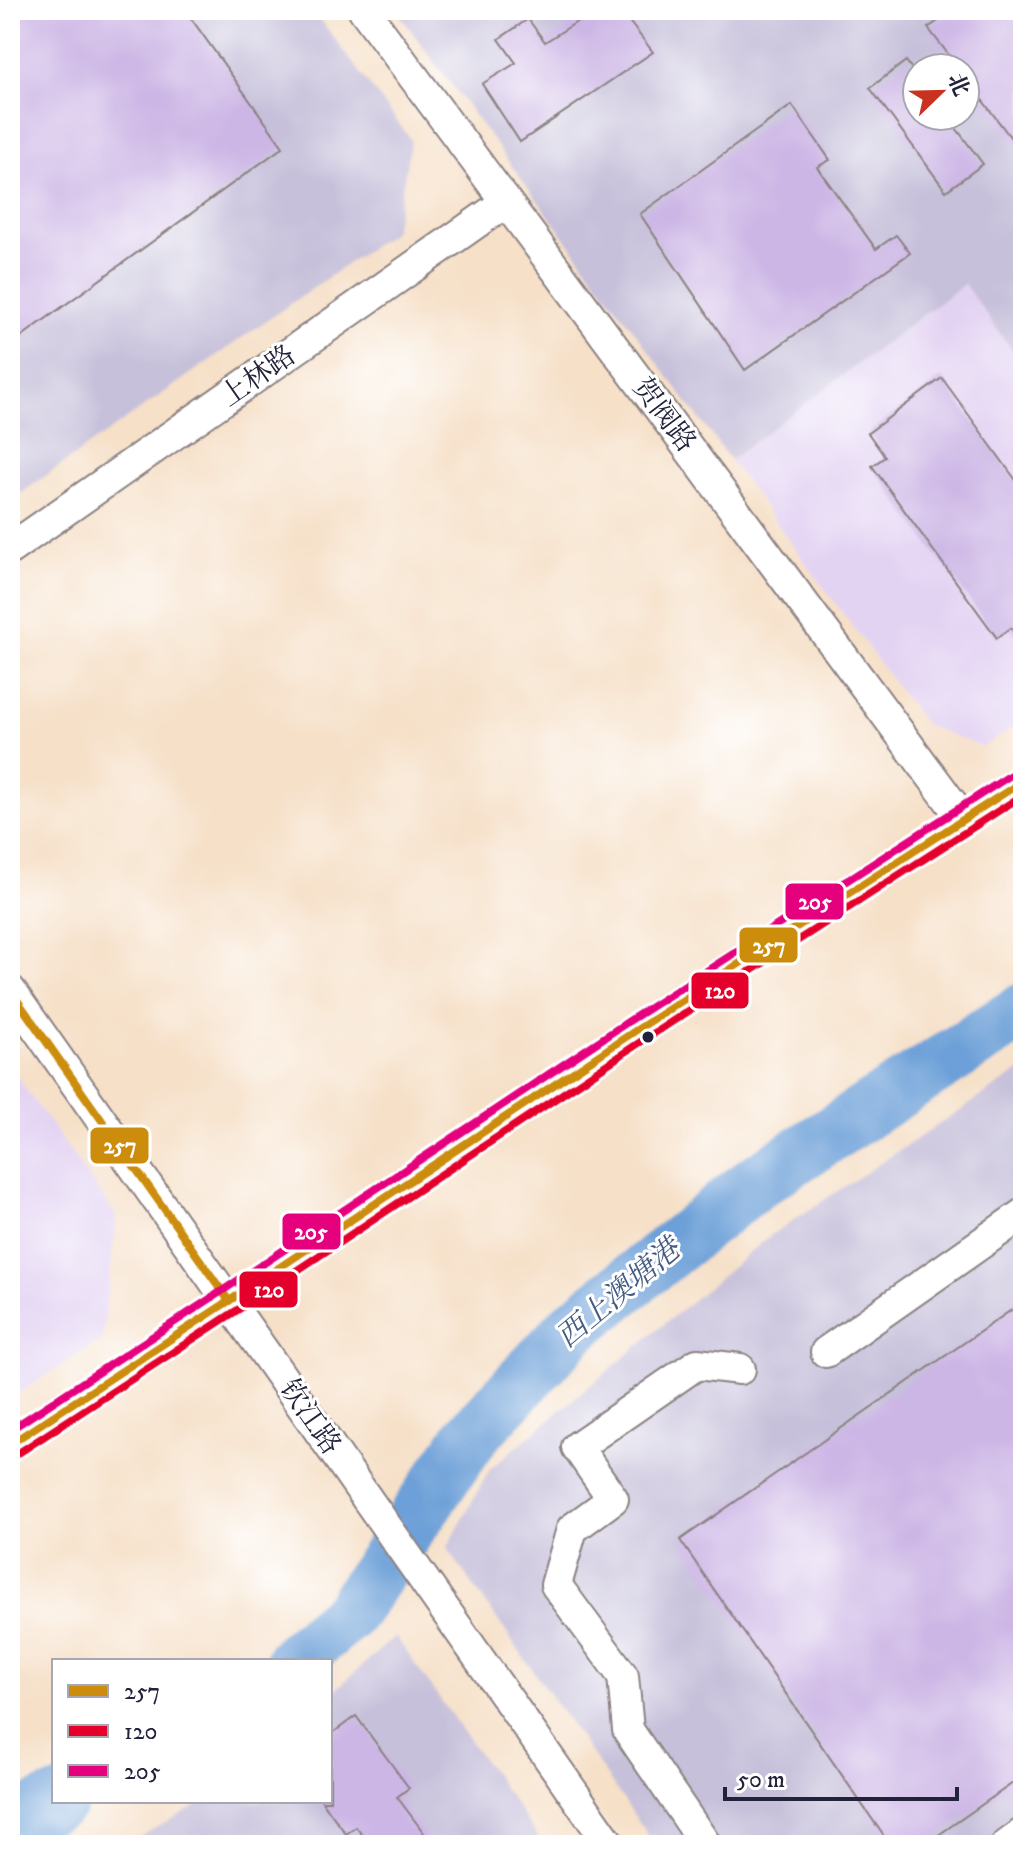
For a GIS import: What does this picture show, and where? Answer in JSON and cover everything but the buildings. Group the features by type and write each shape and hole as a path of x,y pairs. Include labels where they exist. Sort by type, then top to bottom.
{"street":[{"name":"贺阀路","path":"364,10 964,820"},
{"name":"上林路","path":"10,549 506,202"},
{"path":"10,1444 622,1039 1023,781"},
{"name":"钦江路","path":"10,990 610,1845"},
{"path":"826,1352 1023,1214"},
{"path":"706,1845 628,1730 623,1676 556,1585 572,1529 613,1499 577,1447 697,1364 740,1369"},
{"path":"1007,1845 1023,1833"}],"shaded area":[{"path":"10,10 313,10 411,140 394,231 10,501"},
{"path":"396,10 1023,10 1023,365 964,284 730,460"},
{"path":"964,284 1023,365 1023,720 983,747 925,725 730,460"},
{"path":"10,1067 117,1217 102,1339 10,1399"},
{"path":"1023,1069 1023,1845 655,1845 447,1548 490,1469 771,1235"},
{"path":"395,1636 544,1845 125,1845 200,1803 332,1803 332,1693"}],"waterway":[{"name":"西上澳塘港","path":"295,1659 350,1612 473,1434 574,1327 756,1182 1023,1011"},
{"name":"西上澳塘港","path":"10,1821 55,1803"}],"transit line":[{"name":"205","path":"10,1430 629,1021 1017,771"},
{"name":"257","path":"10,1444 635,1031 1023,781"},
{"name":"120","path":"17,1454 642,1041 1023,795"},
{"name":"257","path":"10,990 229,1301"}]}
